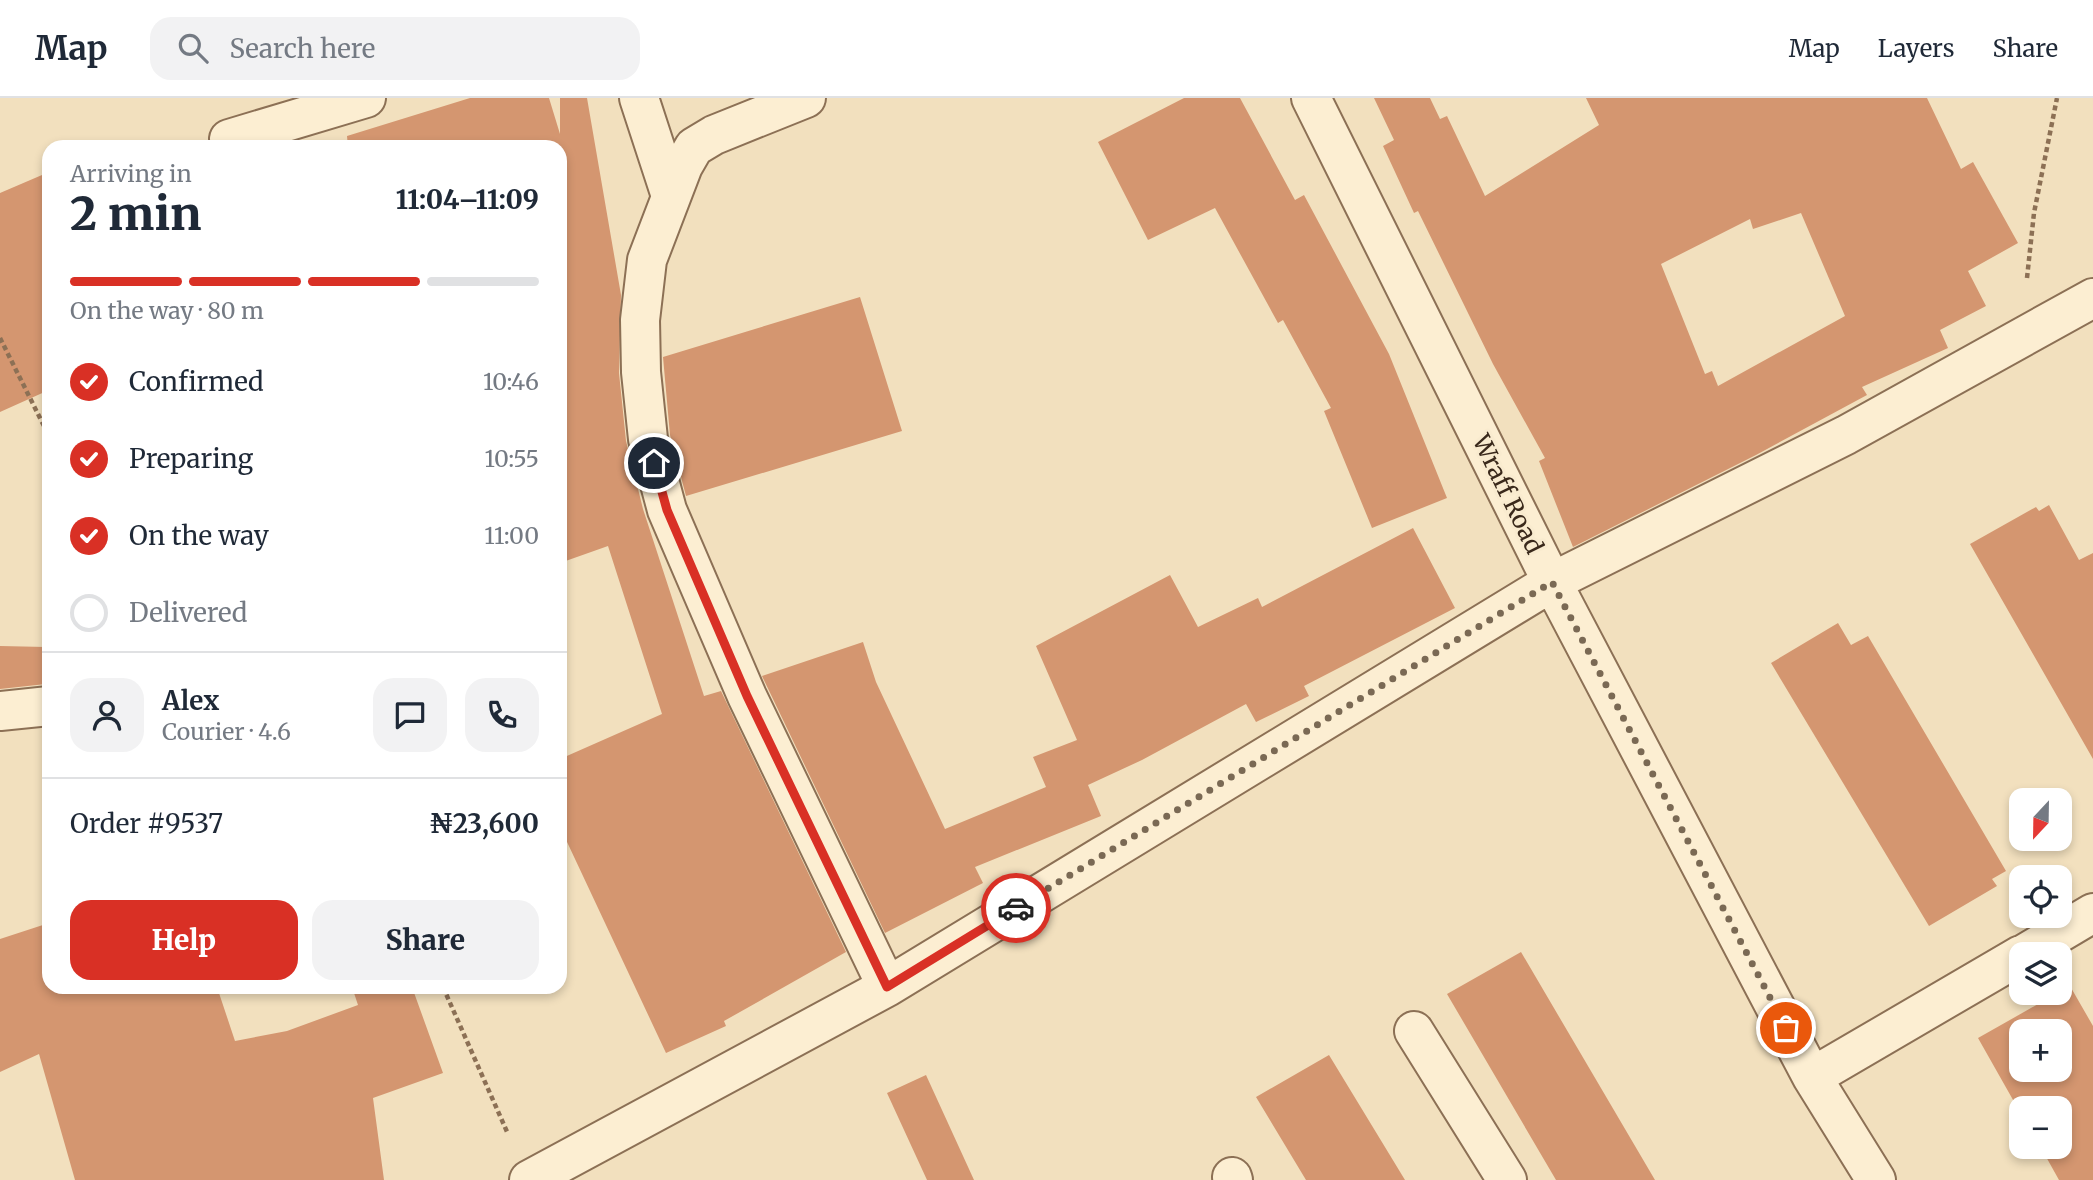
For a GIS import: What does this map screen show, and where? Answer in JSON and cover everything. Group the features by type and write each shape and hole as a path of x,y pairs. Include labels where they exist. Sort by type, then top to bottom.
{"street":[{"path":"229,139 366,98"},
{"path":"639,98 671,196"},
{"path":"806,98 714,135 694,147 671,196 647,260 640,320 641,372 648,439 667,510 747,696 887,987"},
{"name":"Wraff Road","path":"1311,98 1552,582 1812,1077 1876,1180"},
{"path":"529,1180 887,987 1552,582 1846,436 2093,298"},
{"path":"0,711 42,707"},
{"path":"2045,942 2093,914"},
{"path":"1812,1077 2009,963"},
{"path":"1414,1031 1507,1180"}],"path":[{"path":"2021,338 2034,213 2057,98"},
{"path":"0,338 42,422"},
{"path":"446,994 512,1144"}],"building":[{"path":"470,98 549,98 560,134 560,98 587,98 621,295 619,373 626,441 643,509 704,696 721,691 846,952 724,1021 726,1026 666,1053 567,842 567,756 662,714 608,546 567,561 567,140 347,140 347,136"},
{"path":"1184,98 1240,98 1295,200 1304,195 1389,354 1447,498 1372,528 1324,411 1331,408 1283,320 1278,323 1215,208 1148,240 1098,142"},
{"path":"1374,98 1430,98 1440,119 1447,116 1485,196 1599,125 1586,98 1927,98 1961,169 1973,162 2018,243 1968,271 1986,306 1940,330 1948,348 1862,387 1867,395 1756,455 1573,547 1539,461 1545,458 1493,364 1418,211 1414,213 1383,146 1394,140","holes":["1801,213 1845,316 1718,386 1712,371 1705,374 1661,264 1750,219 1753,229"]},
{"path":"42,175 42,393 0,412 0,193"},
{"path":"860,297 902,431 686,496 670,435 663,357"},
{"path":"2049,505 2079,560 2093,553 2093,759 1970,544 2036,507 2039,511"},
{"path":"1413,528 1455,608 1304,686 1309,696 1256,722 1246,704 1142,760 1088,785 1101,816 975,867 983,883 885,933 762,676 863,642 876,682 945,829 1046,787 1033,757 1077,740 1036,646 1170,575 1198,627 1258,598 1262,607"},
{"path":"1838,623 1851,645 1868,636 2006,871 1992,879 1997,886 1929,926 1771,663"},
{"path":"0,646 42,647 42,684 0,689"},
{"path":"42,925 42,994 219,994 235,1041 287,1031 358,1005 354,994 415,994 443,1073 373,1098 384,1180 75,1180 39,1054 0,1072 0,939"},
{"path":"1521,952 1655,1180 1556,1180 1447,994"},
{"path":"2072,989 2093,1026 2093,1180 2059,1180 2047,1159 2072,1159 2072,1096 2011,1096 1978,1038 2009,1020 2009,1082 2072,1082 2072,1019 2012,1019 2036,1005 2072,1005"},
{"path":"1329,1055 1405,1180 1306,1180 1256,1097"},
{"path":"926,1075 974,1180 927,1180 887,1093"}],"way so far":[{"path":"1016,908 1552,582 1786,1028"}],"route":[{"path":"654,463 667,510 747,696 887,987 1016,908"}]}
